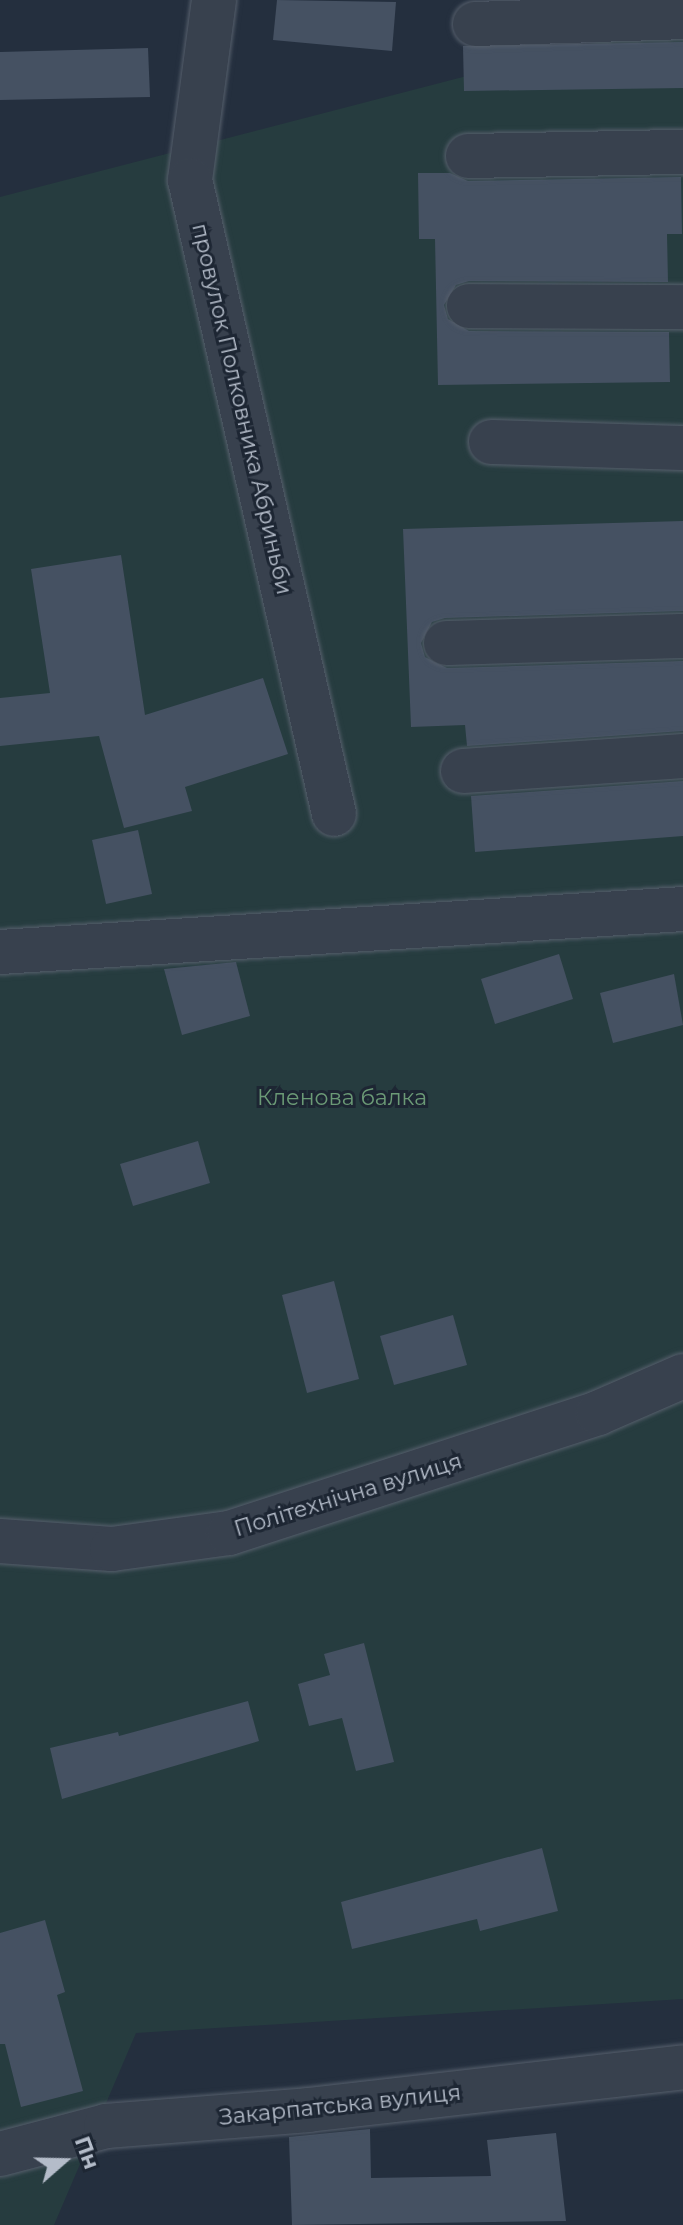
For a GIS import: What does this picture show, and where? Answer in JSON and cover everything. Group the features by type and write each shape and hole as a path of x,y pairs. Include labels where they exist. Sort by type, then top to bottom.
{"street":[{"name":"провулок Полковника Абриньби","path":"214,0 190,180 334,814"},
{"path":"475,24 683,17"},
{"path":"468,156 683,152"},
{"path":"469,306 683,307"},
{"path":"491,442 683,448"},
{"path":"446,643 683,636"},
{"path":"463,771 683,756"},
{"path":"0,952 683,909"},
{"name":"Політехнічна вулиця","path":"0,1541 112,1549 229,1533 598,1413 683,1376"},
{"name":"Закарпатська вулиця","path":"0,2154 106,2126 308,2110 683,2067"}],"green space":[{"name":"Кленова балка","path":"683,20 683,1999 136,2033 54,2225 0,2225 0,197"}],"building":[{"path":"277,0 396,2 392,51 273,40"},
{"path":"683,42 683,88 464,91 463,46"},
{"path":"148,48 150,97 0,100 0,52"},
{"path":"418,173 450,173 468,181 681,177 682,234 667,234 668,282 469,281 456,285 444,305 448,319 469,331 669,332 670,382 438,385 435,239 419,239"},
{"path":"683,521 683,611 445,618 432,622 421,643 425,657 447,668 683,661 683,731 467,746 465,725 411,727 403,529"},
{"path":"121,555 145,715 263,678 288,754 185,787 192,811 124,828 99,736 0,746 0,698 50,693 31,569"},
{"path":"683,781 683,836 475,852 471,796"},
{"path":"138,830 152,894 106,904 92,840"},
{"path":"559,954 573,999 495,1024 481,979"},
{"path":"236,962 250,1016 182,1035 164,969"},
{"path":"674,974 683,1025 613,1043 600,993"},
{"path":"198,1141 210,1183 133,1206 120,1164"},
{"path":"334,1281 359,1379 307,1393 282,1295"},
{"path":"453,1315 467,1365 394,1385 380,1336"},
{"path":"364,1643 394,1762 356,1771 342,1718 309,1726 298,1684 330,1675 324,1654"},
{"path":"248,1701 259,1741 62,1799 50,1748 118,1732 119,1736"},
{"path":"542,1848 558,1911 480,1931 477,1919 352,1949 341,1902"},
{"path":"45,1920 65,1992 57,1995 83,2091 21,2107 5,2044 0,2044 0,1933"},
{"path":"370,2129 371,2178 491,2176 487,2140 556,2133 566,2221 292,2225 289,2137"}]}
